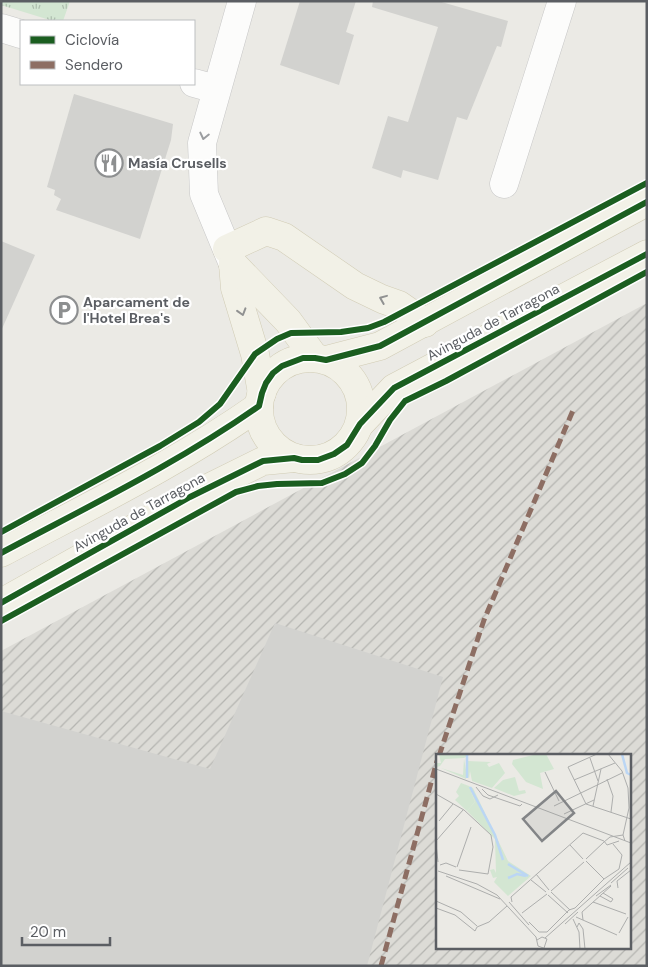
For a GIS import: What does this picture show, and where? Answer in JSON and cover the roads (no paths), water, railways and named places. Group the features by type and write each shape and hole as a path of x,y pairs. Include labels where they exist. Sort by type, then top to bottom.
{"main road":[{"path":"260,399 273,373 282,366 292,361 320,359 380,346 426,323 647,202"},
{"path":"230,256 266,230 284,236 355,286 399,305 426,323"},
{"name":"Avinguda de Tarragona","path":"360,424 394,388 647,254"},
{"path":"230,256 320,359 342,368 354,381 361,398 362,415 360,424 347,445 334,454 318,460 302,460 279,450 268,438 261,422 255,354 234,288 230,256"},
{"name":"Avinguda de Tarragona","path":"1,553 172,462 226,429 260,399"},
{"name":"Avinguda de Tarragona","path":"1,603 190,497 263,462 294,458"}],"street":[{"path":"230,256 204,194 202,143 205,86 242,1"},
{"path":"504,184 562,1"},
{"path":"1,28 20,34"}],"place":[{"name":"Masía Crusells","path":"109,163"},
{"name":"Aparcament de l'Hotel Brea's","path":"64,310"}]}
